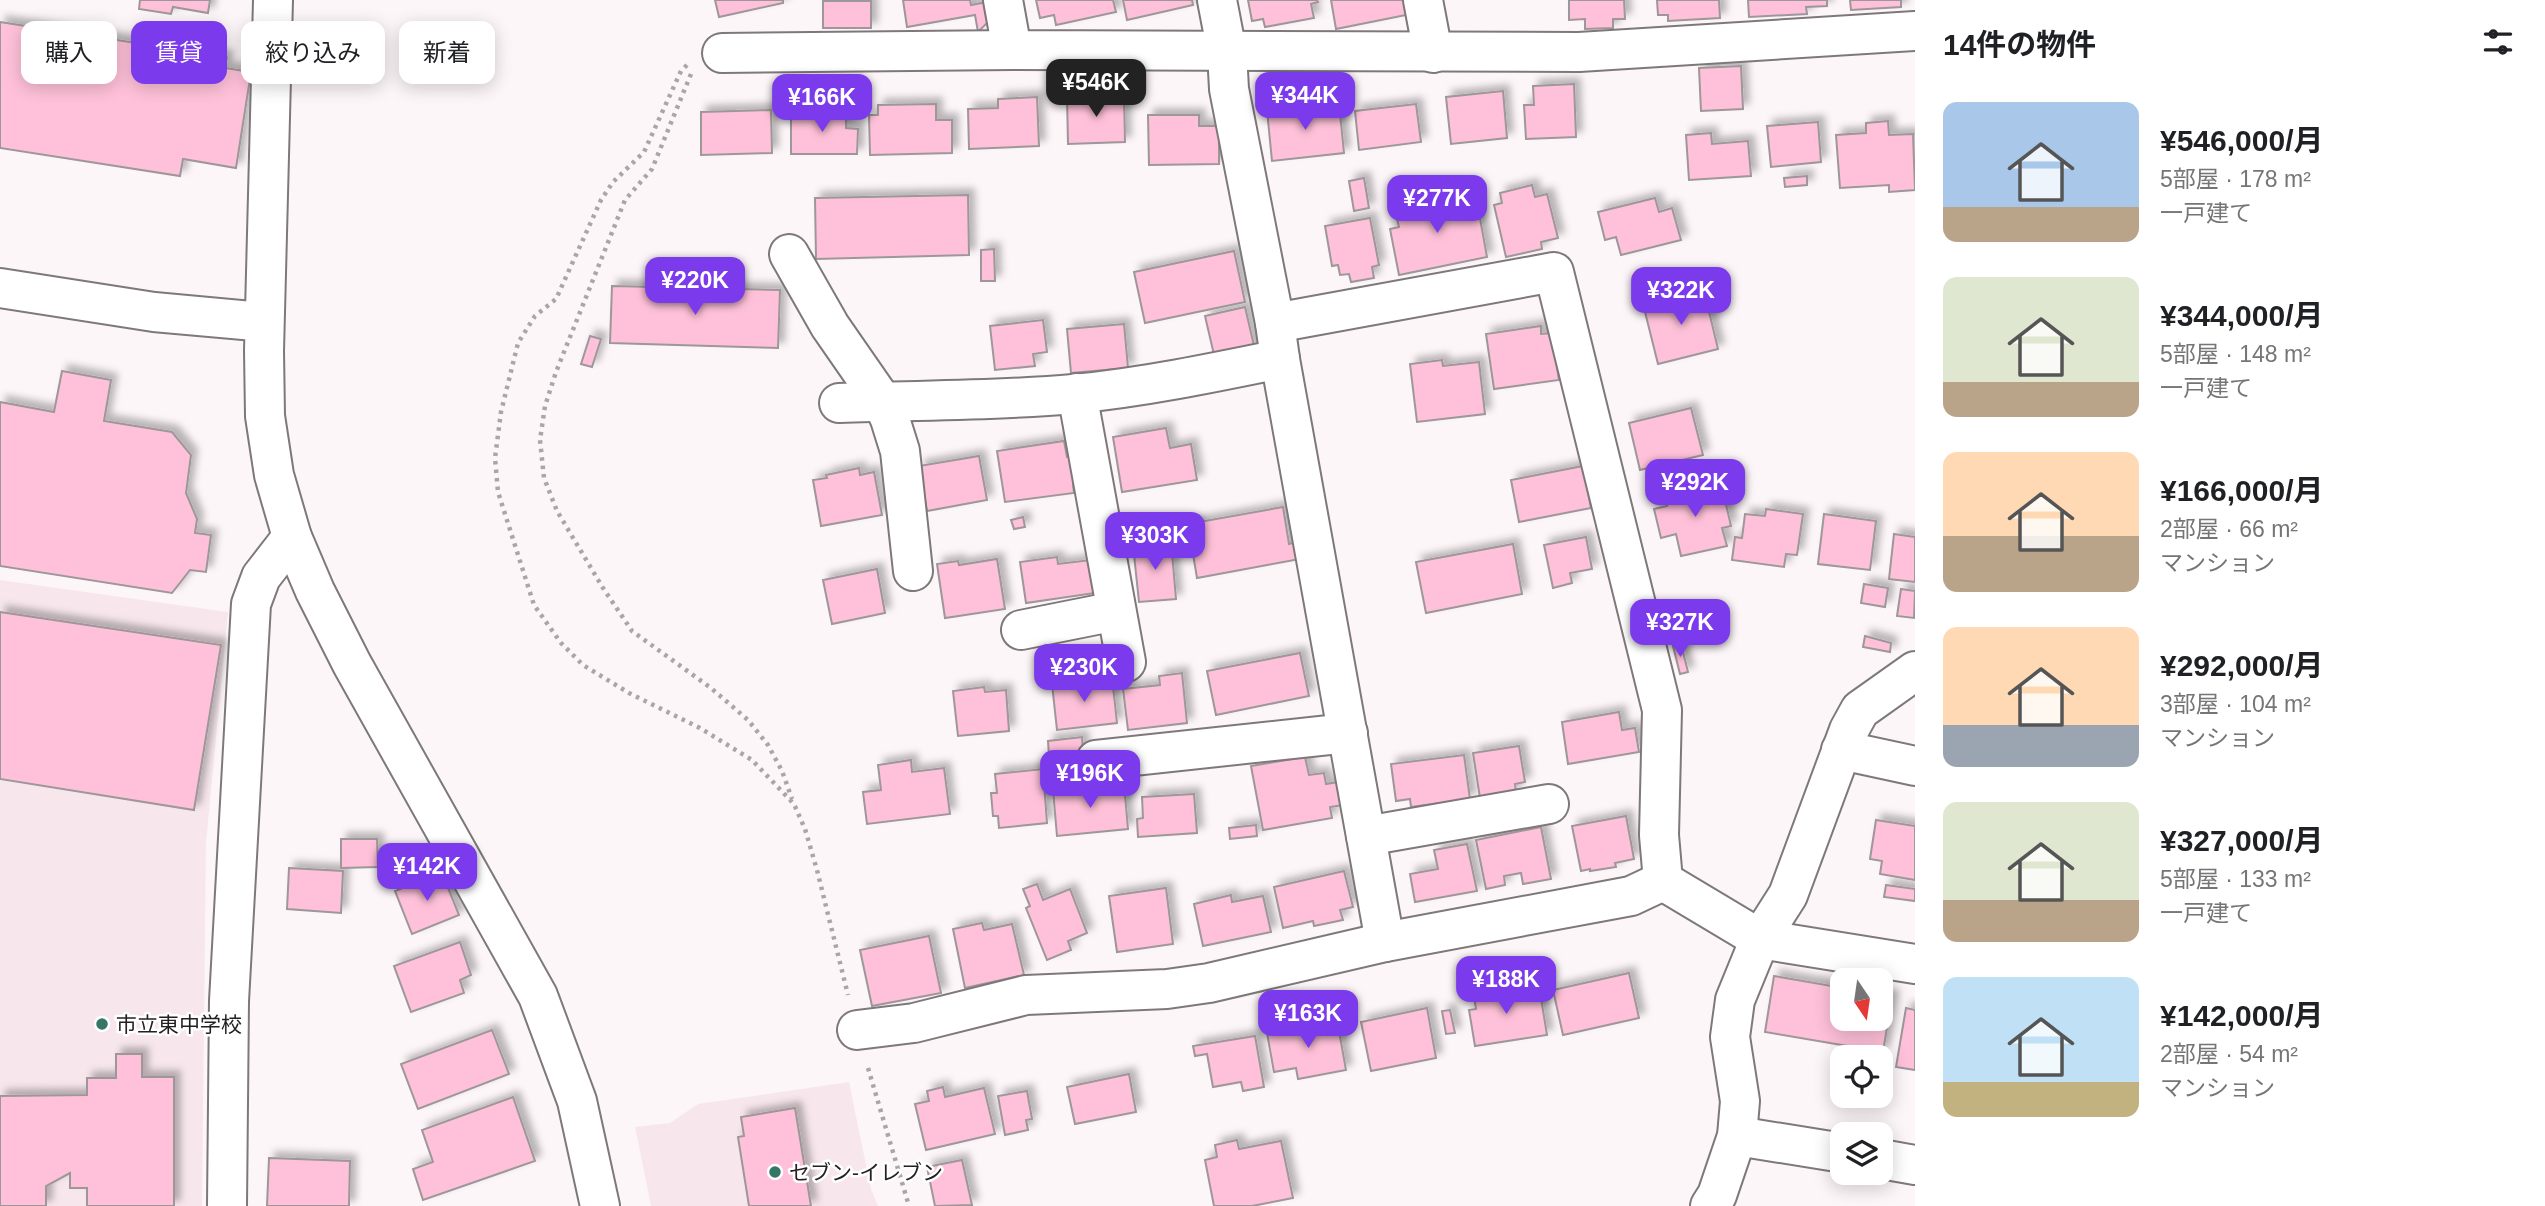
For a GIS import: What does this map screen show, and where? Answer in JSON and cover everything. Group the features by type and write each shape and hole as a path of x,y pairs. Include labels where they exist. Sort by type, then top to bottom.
{"street":[{"path":"273,0 264,322 265,416 274,475 292,537 315,592 352,664 538,996 578,1101 600,1206"},
{"path":"1003,0 1012,50"},
{"path":"1217,0 1227,52 1229,89 1278,341 1385,942"},
{"path":"1423,0 1433,53"},
{"path":"722,52 1579,52 1915,31"},
{"path":"789,254 830,326 882,401 890,419 900,451 913,571"},
{"path":"839,403 1018,398 1175,381 1278,341 1554,272 1662,710 1659,835 1662,881"},
{"path":"0,288 154,312 264,322"},
{"path":"1077,393 1126,662"},
{"path":"227,1206 229,1001 251,604 261,577 292,537"},
{"path":"1021,630 1116,611"},
{"path":"1710,1206 1717,1195 1737,1136 1740,1101 1730,1037 1735,1000 1760,939 1788,895 1849,730 1860,710 1915,671"},
{"path":"1096,760 1348,733"},
{"path":"1841,750 1915,766"},
{"path":"1366,836 1549,804"},
{"path":"1662,881 1760,939 1915,964"},
{"path":"857,1030 914,1023 1026,995 1167,989 1209,983 1385,942 1631,896 1662,881"},
{"path":"1737,1136 1830,1151"},
{"path":"1893,1161 1915,1165"}],"path":[{"path":"722,52 699,53 681,71 644,152 613,182 601,200 556,299 536,316 518,343 501,412 495,458 498,492 534,606 561,643 583,665 629,693 700,728 752,760 794,804"},
{"path":"722,52 706,58 694,68 652,169 625,200 545,406 540,440 544,478 557,511 632,631 711,688 748,720 768,746 782,771 817,870 857,1030 909,1206"}],"shaded area":[{"name":"市立東中学校","path":"0,580 228,612 206,843 202,1206 0,1206"},
{"path":"849,1082 871,1189 878,1206 651,1206 635,1127 670,1123 698,1104"}],"building":[{"path":"140,0 210,0 208,13 173,7 171,14 139,9"},
{"path":"715,0 783,0 783,3 719,17"},
{"path":"903,0 970,0 971,5 992,1 994,16 978,32 975,15 907,27"},
{"path":"1036,0 1113,0 1116,12 1056,25 1054,15 1040,18"},
{"path":"1123,0 1192,0 1193,5 1127,20"},
{"path":"1248,0 1318,2 1311,4 1314,18 1265,27 1263,19 1252,21"},
{"path":"1331,0 1408,0 1411,14 1336,29"},
{"path":"1569,0 1624,0 1625,19 1613,19 1613,28 1585,29 1585,19 1569,20"},
{"path":"1657,0 1719,0 1720,18 1668,21 1668,15 1658,15"},
{"path":"1748,0 1827,0 1827,6 1806,7 1807,14 1749,17"},
{"path":"1850,0 1901,0 1901,7 1851,10"},
{"path":"823,1 871,1 871,28 823,28"},
{"path":"0,22 21,25 21,84 117,84 117,40 131,42 131,84 227,84 227,68 241,70 241,84 249,84 236,168 183,159 180,176 0,148"},
{"path":"1741,66 1743,109 1701,111 1699,68"},
{"path":"1574,84 1576,137 1526,139 1524,105 1534,105 1533,86"},
{"path":"1503,91 1507,138 1451,144 1446,97"},
{"path":"1124,95 1125,142 1068,144 1067,97"},
{"path":"1037,97 1039,146 969,149 968,109 998,108 998,99"},
{"path":"1339,103 1344,153 1272,161 1267,110"},
{"path":"936,104 936,120 952,120 952,153 870,155 869,115 878,115 878,105"},
{"path":"1416,104 1421,142 1359,150 1355,111"},
{"path":"771,110 772,153 701,155 701,112"},
{"path":"791,112 846,112 846,128 858,129 857,154 791,154"},
{"path":"1148,115 1199,115 1199,126 1219,126 1219,164 1149,165"},
{"path":"1888,121 1889,135 1913,134 1915,190 1889,192 1889,185 1840,188 1836,135 1866,133 1866,123"},
{"path":"1818,122 1821,162 1771,167 1767,126"},
{"path":"1711,133 1712,144 1748,141 1751,176 1689,180 1686,135"},
{"path":"1807,176 1807,185 1785,187 1784,178"},
{"path":"1364,178 1369,208 1354,211 1349,181"},
{"path":"1532,185 1535,197 1547,194 1558,238 1541,242 1542,249 1506,257 1494,205 1502,203 1500,193"},
{"path":"968,195 969,255 816,259 815,198"},
{"path":"1444,196 1446,207 1477,202 1487,257 1399,275 1390,229 1399,227 1394,206"},
{"path":"1655,198 1659,212 1672,208 1681,240 1621,255 1616,237 1605,240 1598,212"},
{"path":"1370,218 1379,265 1372,267 1374,278 1351,282 1349,274 1340,275 1338,265 1332,266 1325,226"},
{"path":"994,249 995,281 981,281 981,250"},
{"path":"1234,251 1245,302 1145,323 1134,272"},
{"path":"612,286 780,290 778,348 610,343"},
{"path":"1684,287 1687,300 1705,295 1718,349 1658,364 1645,312 1664,307 1660,293"},
{"path":"1245,307 1255,350 1215,359 1205,316"},
{"path":"1043,320 1047,352 1033,354 1035,366 995,370 990,326"},
{"path":"1124,324 1128,368 1071,373 1067,329"},
{"path":"1541,326 1541,334 1552,333 1559,380 1494,389 1486,334"},
{"path":"590,336 601,339 592,367 581,364"},
{"path":"1442,360 1443,366 1479,362 1485,414 1417,422 1410,364"},
{"path":"62,371 111,380 104,421 172,432 191,455 186,493 197,519 195,533 211,535 206,572 190,570 172,593 0,566 0,402 54,412"},
{"path":"1691,408 1703,455 1640,470 1629,423"},
{"path":"1166,428 1170,448 1191,444 1197,480 1122,492 1113,437"},
{"path":"1064,441 1067,457 1076,456 1079,483 1073,484 1074,493 1005,502 997,451"},
{"path":"979,456 987,500 927,511 919,466"},
{"path":"1583,466 1591,508 1519,522 1511,480"},
{"path":"859,468 860,475 874,472 882,515 821,526 813,480"},
{"path":"1721,483 1731,526 1722,528 1727,546 1681,556 1676,534 1661,538 1654,509 1667,506 1665,496"},
{"path":"1283,507 1289,544 1297,542 1300,559 1197,578 1188,524"},
{"path":"1766,509 1803,514 1797,555 1786,554 1784,567 1732,560 1735,537 1742,538 1745,514 1765,516"},
{"path":"1824,514 1876,521 1870,570 1818,564"},
{"path":"1023,517 1025,527 1014,529 1011,520"},
{"path":"1894,534 1915,537 1915,582 1889,579"},
{"path":"1586,537 1592,569 1570,573 1572,583 1553,588 1544,545"},
{"path":"1171,541 1176,599 1139,602 1133,545"},
{"path":"1513,544 1522,594 1426,613 1416,562"},
{"path":"1057,557 1058,564 1091,560 1095,593 1026,603 1020,562"},
{"path":"997,559 1005,609 945,618 937,564 958,561 959,565"},
{"path":"877,569 885,613 832,624 823,580"},
{"path":"1864,584 1888,588 1885,607 1861,603"},
{"path":"1901,589 1915,591 1914,618 1897,616"},
{"path":"0,612 221,645 194,810 0,779"},
{"path":"1865,636 1891,643 1890,652 1863,647"},
{"path":"1681,644 1688,672 1680,674 1673,646"},
{"path":"1300,653 1309,696 1216,715 1207,671"},
{"path":"1182,673 1187,723 1128,730 1123,689 1160,685 1159,676"},
{"path":"1112,677 1117,723 1057,730 1052,684"},
{"path":"984,687 985,692 1006,690 1009,731 958,736 953,691"},
{"path":"1619,712 1622,730 1635,728 1639,752 1568,764 1562,722"},
{"path":"1082,737 1084,767 1050,771 1048,741"},
{"path":"1519,746 1525,782 1515,784 1516,792 1480,798 1473,753"},
{"path":"1464,755 1470,799 1411,807 1410,799 1396,801 1391,764"},
{"path":"1305,757 1309,775 1324,773 1326,784 1338,782 1343,805 1330,807 1332,818 1263,830 1251,766"},
{"path":"911,760 912,772 944,768 950,814 867,824 863,792 881,790 878,765"},
{"path":"1043,769 1047,823 999,828 998,816 993,816 991,793 997,793 995,774"},
{"path":"1124,784 1128,829 1057,836 1053,790"},
{"path":"1194,794 1197,833 1138,837 1137,819 1143,818 1142,797"},
{"path":"1626,816 1634,859 1615,863 1616,867 1581,871 1572,826"},
{"path":"1876,820 1915,826 1915,880 1880,874 1882,861 1870,859"},
{"path":"1256,825 1257,836 1230,839 1229,828"},
{"path":"1541,827 1551,879 1523,884 1521,873 1504,876 1505,885 1486,889 1476,840"},
{"path":"341,839 377,839 378,867 341,868"},
{"path":"1467,844 1477,891 1415,902 1410,874 1438,869 1434,850"},
{"path":"289,868 343,871 341,913 287,909"},
{"path":"1344,871 1353,907 1340,910 1343,920 1314,926 1313,921 1283,928 1274,887"},
{"path":"442,873 459,915 412,934 395,891"},
{"path":"1037,884 1043,900 1070,889 1087,933 1068,941 1071,950 1047,960 1026,908 1030,906 1023,889"},
{"path":"1886,885 1915,889 1915,901 1884,897"},
{"path":"1166,888 1173,944 1117,952 1109,896"},
{"path":"1231,895 1232,902 1263,896 1271,932 1203,946 1194,904"},
{"path":"982,923 984,930 1012,924 1024,975 965,988 953,929"},
{"path":"929,936 941,993 872,1006 860,950"},
{"path":"460,942 471,975 460,980 464,993 411,1012 394,966"},
{"path":"1629,973 1639,1018 1563,1035 1553,990"},
{"path":"1774,976 1830,986 1830,1031 1886,1031 1884,1045 1842,1045 1765,1032"},
{"path":"1513,984 1515,996 1540,992 1547,1035 1475,1046 1469,1010 1476,1009 1473,990"},
{"path":"1427,1008 1436,1058 1371,1071 1361,1022"},
{"path":"1906,1008 1915,1010 1915,1070 1896,1067"},
{"path":"1450,1010 1455,1033 1446,1034 1442,1011"},
{"path":"1337,1020 1346,1070 1298,1079 1296,1068 1274,1072 1267,1033"},
{"path":"492,1030 509,1074 418,1109 401,1064"},
{"path":"1255,1036 1264,1087 1243,1091 1241,1082 1213,1087 1207,1054 1195,1056 1193,1046"},
{"path":"116,1054 142,1054 142,1077 174,1077 174,1206 87,1206 87,1188 70,1188 70,1173 46,1186 46,1206 0,1206 0,1096 87,1095 87,1078 116,1078"},
{"path":"1129,1074 1136,1112 1075,1124 1067,1087"},
{"path":"943,1087 945,1097 984,1088 995,1134 926,1150 915,1104 929,1101 927,1091"},
{"path":"1027,1091 1032,1119 1026,1120 1028,1130 1005,1135 998,1096"},
{"path":"513,1097 535,1161 423,1200 413,1169 433,1162 422,1130"},
{"name":"セブン-イレブン","path":"795,1108 811,1206 749,1206 738,1137 744,1136 741,1117"},
{"path":"1237,1140 1239,1149 1281,1141 1293,1198 1252,1206 1214,1206 1205,1160 1217,1157 1215,1145"},
{"path":"269,1158 350,1161 349,1206 267,1206"},
{"path":"962,1160 972,1205 935,1206 927,1167"}],"place":[{"name":"市立東中学校","path":"102,1024"},
{"name":"セブン-イレブン","path":"775,1172"}]}
